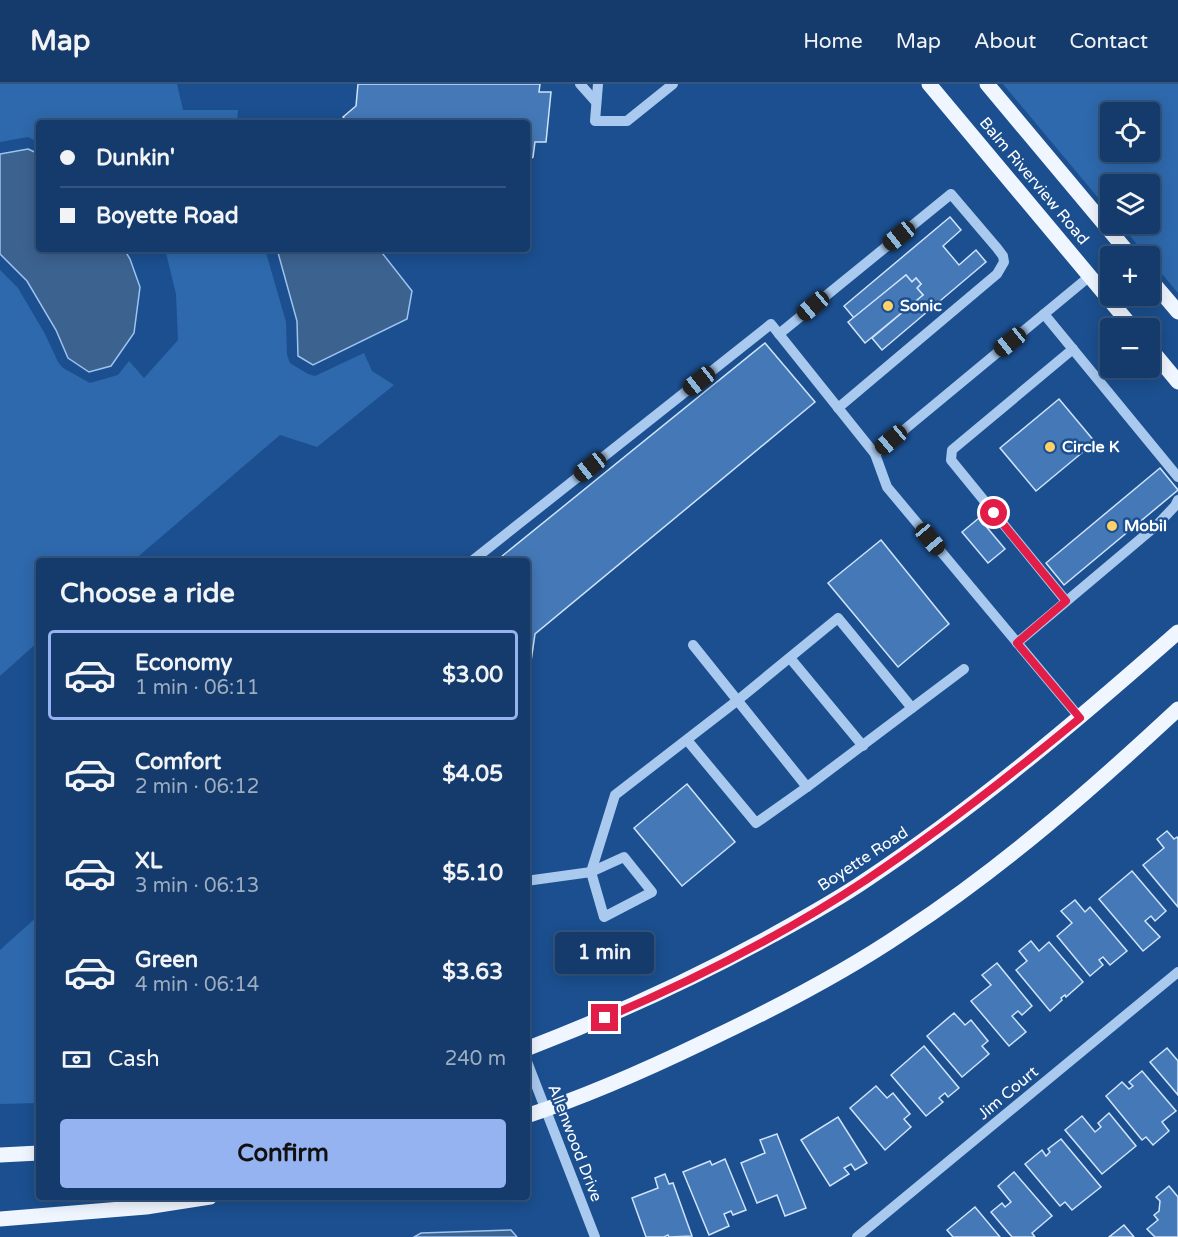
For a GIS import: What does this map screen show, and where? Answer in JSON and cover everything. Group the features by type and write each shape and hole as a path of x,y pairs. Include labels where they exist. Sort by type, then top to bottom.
{"main road":[{"name":"Balm Riverview Road","path":"929,84 1125,318"},
{"name":"Balm Riverview Road","path":"987,84 1123,246"},
{"path":"1160,291 1178,312"},
{"path":"1160,360 1178,382"},
{"name":"Boyette Road","path":"530,1047 584,1027 719,965 864,882 992,790 1080,718 1178,632"},
{"path":"530,1115 657,1064 742,1024 822,982 904,932 981,877 1054,819 1178,709"},
{"path":"0,1155 36,1153"},
{"path":"0,1219 146,1207 191,1200"}],"street":[{"path":"580,84 596,102"},
{"path":"598,84 595,121 627,121 663,88 673,84"},
{"path":"779,334 951,194 997,248 1004,262 998,274 838,408"},
{"path":"874,454 1090,276"},
{"path":"1044,314 1178,477"},
{"path":"476,558 771,324 874,454 887,487 1080,718"},
{"path":"1066,601 951,460 951,450 1073,349"},
{"path":"1017,643 1157,525 1178,500"},
{"path":"530,880 591,872 624,857 652,892 604,917 591,872 615,795 738,700 838,618 912,708"},
{"path":"693,645 807,787"},
{"path":"790,658 862,746"},
{"path":"687,740 756,823 964,669"},
{"name":"Jim Court","path":"857,1237 1178,972"},
{"name":"Allenwood Drive","path":"530,1070 595,1237"}],"shaded area":[{"path":"0,84 177,84 183,110 238,110 237,120 36,120 36,141 28,137 0,142"},
{"path":"1003,84 1178,84 1178,293 1160,272 1160,246 1138,246 1128,234 1160,234 1160,174 1100,174 1100,200"},
{"path":"28,149 36,153 36,252 126,252 130,259 140,287 134,333 111,366 89,372 68,358 56,330 27,281 0,254 0,154"},
{"path":"166,252 266,252 286,322 287,355 290,363 315,376 364,353 372,371 394,385 317,447 280,435 136,558 36,558 36,644 0,676 0,270 18,288 45,334 58,362 63,368 90,383 118,375 129,361 144,378 178,340 176,294"},
{"path":"278,252 381,252 412,291 407,319 313,365 298,356 297,321"},
{"path":"36,918 36,1103 0,1104 0,950"},
{"path":"511,1230 517,1237 414,1237 421,1233"}],"building":[{"path":"358,84 540,84 539,92 551,92 546,142 535,142 533,157 530,159 530,120 346,120 343,117 356,106"},
{"path":"950,217 961,230 943,246 959,265 976,250 986,262 882,350 872,338 923,295 917,288 921,284 916,278 912,282 906,275 854,318 844,306"},
{"name":"Sonic","path":"906,275 912,282 916,278 921,284 917,288 923,295 865,343 848,322"},
{"path":"765,343 815,402 535,634 530,668 530,558 500,558"},
{"path":"1059,399 1095,442 1036,491 1000,448"},
{"name":"Mobil","path":"1160,468 1178,490 1064,585 1046,563"},
{"path":"979,518 1005,549 988,563 962,532"},
{"path":"881,540 949,624 898,667 828,583"},
{"path":"687,784 735,842 682,886 634,828"},
{"path":"1167,831 1174,839 1177,837 1178,839 1178,907 1143,865 1164,848 1157,839"},
{"path":"1132,871 1166,911 1155,921 1151,916 1145,921 1160,937 1143,951 1099,899"},
{"path":"1075,900 1085,912 1090,907 1127,951 1110,965 1103,957 1099,960 1103,965 1090,976 1057,936 1072,923 1061,911"},
{"path":"1031,941 1039,951 1049,942 1083,982 1066,997 1065,995 1061,998 1062,1000 1050,1011 1016,970 1027,961 1019,951"},
{"path":"997,963 1032,1006 1022,1015 1018,1011 1012,1016 1026,1032 1009,1046 971,1001 991,985 982,975"},
{"path":"954,1013 965,1025 971,1020 988,1041 982,1046 989,1054 962,1077 927,1036"},
{"path":"924,1046 959,1088 948,1097 945,1093 939,1098 943,1102 926,1116 891,1075"},
{"path":"1167,1048 1178,1061 1178,1095 1150,1062"},
{"path":"1142,1071 1176,1111 1162,1122 1169,1131 1153,1145 1146,1137 1142,1140 1106,1096 1122,1082 1129,1089 1133,1086 1129,1082"},
{"path":"876,1086 887,1098 893,1093 910,1114 904,1119 911,1127 885,1150 850,1108"},
{"path":"1109,1113 1136,1146 1102,1174 1065,1130 1082,1116 1095,1132 1101,1127 1098,1123"},
{"path":"838,1117 867,1163 855,1170 851,1164 844,1168 849,1174 830,1186 801,1140"},
{"path":"777,1134 806,1208 785,1216 777,1195 757,1203 741,1163 765,1153 760,1140"},
{"path":"1061,1139 1101,1187 1072,1210 1065,1202 1060,1206 1025,1164 1042,1150 1046,1156 1050,1152 1048,1149"},
{"path":"725,1159 746,1210 733,1215 731,1211 724,1214 729,1226 709,1235 683,1172 710,1161 712,1165"},
{"path":"1014,1172 1052,1216 1032,1233 1035,1237 1012,1237 991,1212 1002,1203 1005,1207 1011,1202 998,1186"},
{"path":"665,1174 669,1184 673,1183 692,1236 646,1237 632,1198 658,1188 655,1178"},
{"path":"1169,1186 1178,1197 1178,1237 1155,1237 1147,1229 1158,1220 1154,1215 1159,1211 1160,1201 1156,1197"},
{"path":"975,1207 1000,1237 953,1237 947,1230"},
{"path":"1124,1225 1134,1237 1109,1237"}],"place":[{"name":"Sonic","path":"888,306"},
{"name":"Circle K","path":"1050,447"},
{"name":"Mobil","path":"1112,526"}],"route":[{"path":"605,1018 719,965 864,882 992,790 1080,718 1017,643 1066,601 994,513"}]}
